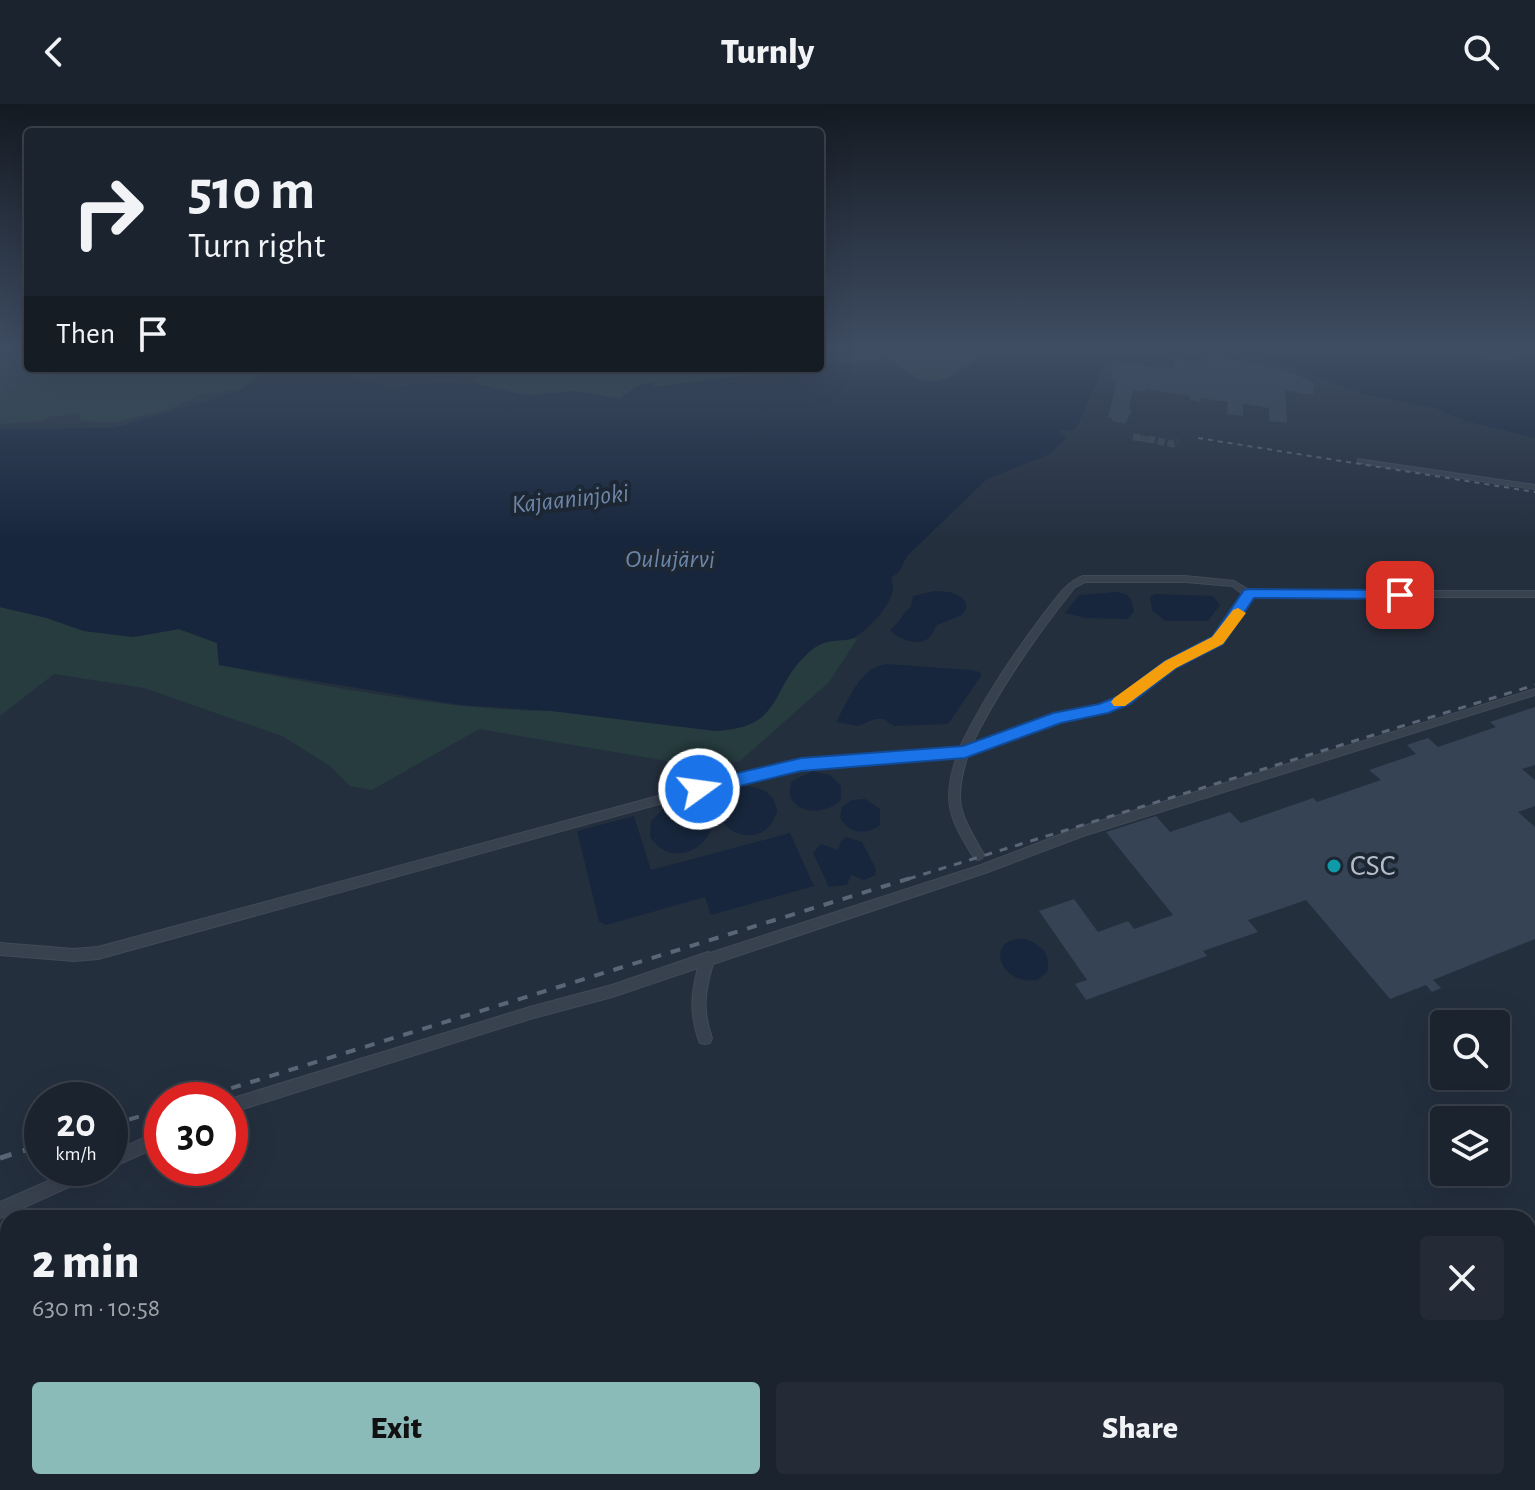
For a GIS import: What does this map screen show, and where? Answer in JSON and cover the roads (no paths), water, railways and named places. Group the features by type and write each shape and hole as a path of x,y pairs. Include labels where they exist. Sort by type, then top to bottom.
{"street":[{"path":"1361,461 1535,487"},
{"path":"978,855 956,818 953,797 965,752 992,693 1076,582 1185,579 1234,584 1249,594 1535,594"},
{"path":"0,949 74,955 98,953 668,797 801,764 965,752 1059,718 1102,709 1125,700 1170,664 1218,641 1249,594"},
{"path":"248,1100 530,1013 612,991 984,869 1093,828 1535,692"},
{"path":"705,1038 697,1017 696,1003 708,958"},
{"path":"0,1210 54,1186"}],"water":[{"name":"Oulujärvi","path":"169,412 1084,412 1077,427 1070,431 1060,430 1059,434 1067,438 1048,455 987,479 907,556 899,572 892,577 892,595 888,603 860,634 846,640 823,643 811,650 797,664 774,703 754,722 715,731 551,711 460,705 219,665 217,643 179,629 133,637 84,631 0,607 0,429 114,428"},
{"path":"1443,412 1535,412 1535,438 1466,421"},
{"path":"935,591 950,592 963,598 967,606 962,615 937,625 930,637 920,642 903,639 890,630 911,607 913,596"},
{"path":"1126,594 1131,600 1134,611 1128,619 1086,618 1065,613 1079,595"},
{"path":"1155,594 1213,596 1220,605 1208,621 1165,621 1152,610 1150,597"},
{"path":"887,664 970,670 980,672 981,676 948,724 894,726 884,719 858,726 836,722 862,678 877,666"},
{"path":"813,771 830,775 841,786 841,799 834,806 806,810 792,800 792,781"},
{"path":"747,786 768,793 777,812 767,829 753,835 738,833 726,826 718,815 717,803 726,792"},
{"path":"865,799 880,809 880,825 864,832 853,830 840,818 842,807 852,800"},
{"path":"683,803 702,809 710,819 710,831 703,842 692,850 678,853 663,850 650,837 651,821 664,808"},
{"path":"634,816 651,870 790,833 814,886 711,915 705,897 606,925 599,921 577,831"},
{"path":"846,837 862,842 876,869 875,875 864,880 851,875 847,885 829,887 813,853 821,844 838,850"},
{"path":"1026,939 1041,948 1047,956 1047,972 1037,980 1012,976 1001,960 1000,952 1004,945 1013,940"}],"tunnel":[{"path":"1133,437 1142,438"},
{"path":"1148,439 1173,444 1178,442"}],"railway":[{"path":"1198,438 1535,492"},
{"path":"908,879 1535,685"},
{"path":"248,1083 914,877"},
{"path":"128,1120 144,1115"},
{"path":"0,1158 24,1151"}],"place":[{"name":"CSC","path":"1334,866"}],"water label":[{"name":"Kajaaninjoki","path":"570,499"}]}
